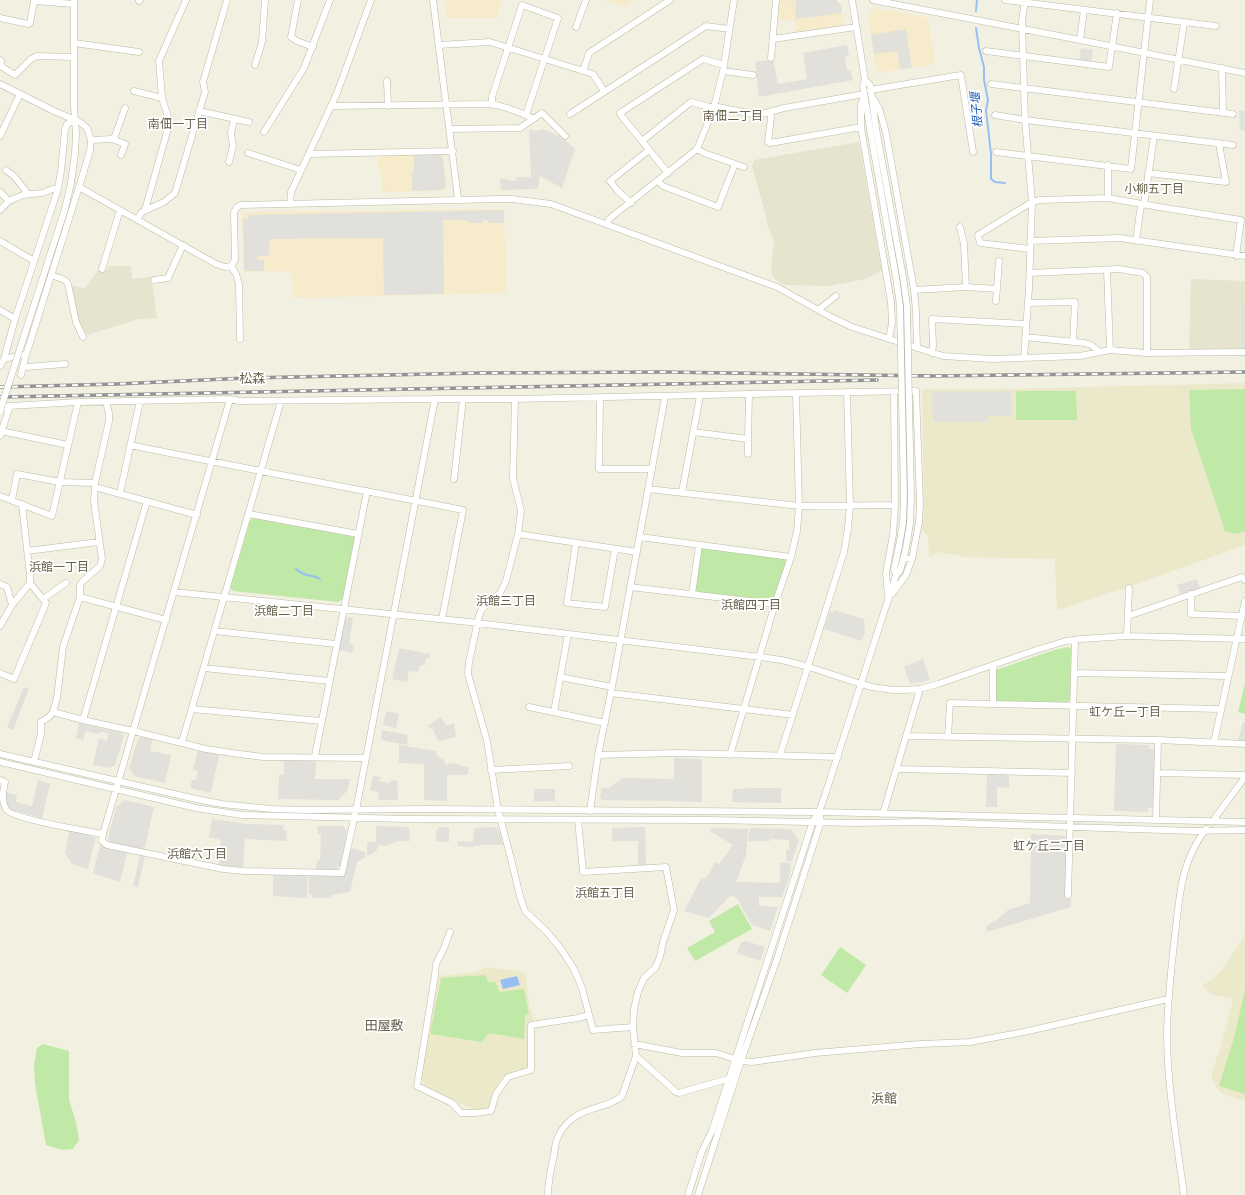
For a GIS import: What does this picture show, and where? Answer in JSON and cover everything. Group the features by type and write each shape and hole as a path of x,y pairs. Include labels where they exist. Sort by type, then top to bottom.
{"street":[{"path":"145,210 169,125 169,120 162,98 159,61 186,0"},
{"path":"137,219 145,210 164,202 175,193 205,92 203,82 227,0"},
{"path":"255,65 262,42 265,0"},
{"path":"298,0 291,37 313,47"},
{"path":"264,132 304,68 330,0"},
{"path":"290,204 291,192 331,106 372,0"},
{"path":"433,0 458,199"},
{"path":"576,27 586,0"},
{"path":"583,71 589,53 670,0"},
{"path":"607,224 610,219 697,149 714,107 724,68 734,0"},
{"path":"771,58 776,0"},
{"path":"852,0 866,80 870,85 861,105 861,127 891,302 892,323 890,339"},
{"path":"873,0 1022,28 1245,73"},
{"path":"1005,0 1025,1 1084,10 1216,26"},
{"path":"996,152 1131,169 1150,0"},
{"path":"0,18 28,24 30,23 34,1 74,2 75,149 68,198 36,302 0,410"},
{"path":"1024,358 1030,273 1029,249 1032,202 1024,88 1022,28 1025,1"},
{"path":"492,104 492,97 521,6 529,8 558,18 526,115"},
{"path":"1080,40 1084,10"},
{"path":"986,51 1109,67 1117,13"},
{"path":"1174,89 1184,23"},
{"path":"570,114 706,26 729,30"},
{"path":"773,39 856,27"},
{"path":"439,44 487,42 594,75 604,91"},
{"path":"74,43 139,52"},
{"path":"0,60 2,61 2,67 16,75 31,59 37,56 74,57"},
{"path":"668,173 620,113 703,59 724,68 753,75"},
{"path":"1222,68 1223,113"},
{"path":"642,141 691,102 709,107 718,107 755,115 784,108 867,94 962,75 973,152"},
{"path":"388,81 388,106"},
{"path":"0,84 75,120 87,128 90,133 91,140 90,150 79,187 26,354 21,375"},
{"path":"991,84 1233,114"},
{"path":"134,91 162,98"},
{"path":"0,136 20,94"},
{"path":"867,94 903,277 907,306 911,497 910,524 894,569 896,575"},
{"path":"867,94 879,108 886,133 914,290 917,348"},
{"path":"331,106 492,104 526,115 533,119"},
{"path":"114,139 125,108"},
{"path":"199,111 249,122"},
{"path":"770,112 771,118 768,142 770,143 861,127"},
{"path":"450,129 520,128 542,113 565,136"},
{"path":"995,115 1135,134 1233,145"},
{"path":"229,162 233,146 231,132 234,119"},
{"path":"0,366 4,359 15,319 58,190 65,130 67,124 75,120"},
{"path":"1136,241 1154,136"},
{"path":"91,140 114,139 125,144 121,155"},
{"path":"1148,173 1226,182 1219,144"},
{"path":"697,149 704,153 744,167"},
{"path":"630,203 610,181 649,150"},
{"path":"309,154 453,152"},
{"path":"248,153 301,170"},
{"path":"658,181 663,186 718,207 735,164"},
{"path":"1108,165 1108,198"},
{"path":"6,170 15,176 28,194"},
{"path":"79,187 222,266 231,266"},
{"path":"0,210 9,202 23,195 53,189 58,190"},
{"path":"0,192 9,202"},
{"path":"1029,249 980,243 978,235 1032,202 1040,200 1108,198 1241,220 1236,256"},
{"path":"231,266 235,260 234,214 237,207 244,204 508,199 547,203 607,224 777,287 847,325 943,356 992,359 1080,356 1110,350 1147,353 1245,352"},
{"path":"102,270 120,210"},
{"path":"960,227 964,244 966,287"},
{"path":"1030,241 1120,238 1236,256 1245,256"},
{"path":"0,241 34,261"},
{"path":"154,280 168,278 183,245"},
{"path":"996,301 999,260"},
{"path":"231,266 239,284 240,339"},
{"path":"1030,273 1107,270 1122,270 1143,273 1147,277 1147,353"},
{"path":"1107,270 1110,350"},
{"path":"51,275 65,280 68,284 76,322 83,337"},
{"path":"914,290 966,287 996,289"},
{"path":"818,310 836,296"},
{"path":"1028,303 1075,302 1073,342"},
{"path":"0,310 15,319"},
{"path":"932,353 932,319 1026,324"},
{"path":"1025,337 1085,343 1100,352"},
{"path":"4,359 26,354"},
{"path":"24,366 65,364"},
{"path":"0,410 10,406 78,402 230,399 239,401 516,399 847,392 916,392 920,504 919,522 912,559 906,575 888,599"},
{"path":"780,755 844,552 850,506 847,392"},
{"path":"888,599 886,573 893,535 895,505 894,392"},
{"path":"730,755 775,604 791,556 797,531 800,506 796,393"},
{"path":"748,454 749,394"},
{"path":"682,492 700,396"},
{"path":"590,811 598,755 612,690 665,397"},
{"path":"600,398 600,469 652,469"},
{"path":"230,399 118,781 102,842 107,845 223,869 244,871 342,873 356,810 435,399"},
{"path":"454,479 463,399"},
{"path":"516,399 513,478 521,511 518,534 506,581 500,593 482,609 479,616 469,662 468,674 487,741 498,810 525,911 547,932 561,949 574,969 582,988 593,1030 633,1027"},
{"path":"120,494 140,401"},
{"path":"182,742 281,401"},
{"path":"0,496 52,516 78,402"},
{"path":"34,762 41,722 49,717 53,712 57,698 63,646 80,597 80,585 100,566 102,559 94,501 95,485 109,421 109,413 106,402"},
{"path":"10,406 1,434 68,445"},
{"path":"693,432 748,439"},
{"path":"130,445 462,510 442,619"},
{"path":"12,500 17,474 60,482 95,485 120,494 197,514"},
{"path":"648,488 800,506 895,505"},
{"path":"315,756 367,491"},
{"path":"82,720 147,501"},
{"path":"0,673 14,679 46,603 30,583 22,504"},
{"path":"249,514 358,534"},
{"path":"518,534 637,552"},
{"path":"640,537 791,556"},
{"path":"27,551 99,542"},
{"path":"576,543 567,603 605,607 614,549"},
{"path":"692,594 698,545"},
{"path":"688,1195 702,1151 712,1131 813,821 819,812 838,757 896,575 900,571 904,558 903,547"},
{"path":"904,558 912,559"},
{"path":"1128,616 1242,577 1245,580"},
{"path":"0,626 12,605 30,583"},
{"path":"43,599 66,583"},
{"path":"0,584 7,587 12,605"},
{"path":"630,587 775,604"},
{"path":"1127,636 1129,588"},
{"path":"174,592 478,623 782,660 861,684 892,690 920,689 1036,650 1075,640 1095,637 1127,636 1245,638"},
{"path":"1191,594 1191,614 1242,616"},
{"path":"80,597 166,620"},
{"path":"1214,742 1245,601"},
{"path":"215,631 336,644"},
{"path":"554,712 568,634"},
{"path":"1068,895 1075,640"},
{"path":"993,664 993,704"},
{"path":"204,668 329,681"},
{"path":"1074,672 1228,676"},
{"path":"560,677 612,690 793,715"},
{"path":"883,814 920,689"},
{"path":"948,737 950,703 1221,710"},
{"path":"529,707 605,723"},
{"path":"192,708 321,721"},
{"path":"53,712 206,749 232,753 263,756 365,758"},
{"path":"906,736 1158,740 1245,744"},
{"path":"1156,820 1158,740"},
{"path":"598,755 678,753 838,757"},
{"path":"0,754 196,799 222,804 271,809 819,812 1245,822"},
{"path":"0,762 196,808 242,815 578,820 821,821 856,823 922,822 1205,831 1245,830"},
{"path":"491,770 569,766"},
{"path":"897,769 1072,773"},
{"path":"1158,773 1245,776"},
{"path":"1184,1195 1170,1086 1167,1040 1168,999 1178,905 1188,860 1197,841 1245,776"},
{"path":"0,780 5,782 2,793 5,809 8,812 29,819 103,834"},
{"path":"698,1195 777,959 821,821 819,812"},
{"path":"548,1195 548,1183 557,1138 561,1131 570,1121 582,1113 609,1104 622,1096 636,1056 633,1027 634,1009 638,992 644,978 655,968 660,957 663,942 674,910 666,867 583,872 578,820"},
{"path":"450,932 436,964 436,975 417,1086 452,1103 461,1113 491,1111 496,1094 508,1077 530,1070 530,1025 589,1015"},
{"path":"634,1044 682,1053 716,1053 742,1061 752,1062 821,1053 921,1044 970,1042 1024,1032 1168,999"},
{"path":"636,1056 679,1093 736,1078"}],"shaded area":[{"path":"444,0 501,0 497,18 447,18"},
{"path":"604,0 633,0 624,8 621,5"},
{"path":"779,0 836,0 841,5 844,26 795,33 796,21 778,20"},
{"path":"785,0 836,0 841,5 842,13 795,19 796,1"},
{"path":"874,8 928,18 935,64 877,73 868,16"},
{"path":"906,29 912,68 900,69 897,51 874,54 871,35"},
{"path":"847,45 849,56 845,57 847,70 851,70 853,80 759,97 755,62 773,59 778,84 807,79 803,53"},
{"path":"1081,48 1093,50 1091,62 1079,60"},
{"path":"1239,110 1245,111 1245,131 1240,130"},
{"path":"529,129 536,131 542,129 553,133 565,140 575,149 562,188 540,176 538,189 501,190 500,178 514,181 517,177 531,177"},
{"path":"859,142 882,271 866,279 829,286 781,284 772,275 771,269 774,240 768,227 752,166 754,160"},
{"path":"441,154 443,156 447,186 443,191 381,192 381,170 378,169 378,156"},
{"path":"414,155 442,156 446,186 443,190 412,191"},
{"path":"504,209 506,293 293,298 292,271 244,272 242,214 244,212"},
{"path":"504,210 504,223 488,223 488,220 483,220 483,223 468,223 467,220 443,220 444,294 384,295 383,238 271,239 269,243 269,256 257,256 257,260 264,260 264,271 244,271 243,219 248,219 248,215"},
{"path":"108,266 131,266 132,279 153,277 154,282 152,282 157,318 139,319 87,335 78,321 72,286 85,288 99,269 107,270"},
{"path":"1191,279 1245,281 1245,348 1189,350"},
{"path":"1241,305 1245,305 1245,349 1242,349"},
{"path":"1245,383 1245,545 1128,587 1057,610 1055,559 965,557 938,552 929,558 928,536 921,530 924,506 922,391 925,389 1015,389"},
{"path":"1011,391 1012,416 988,416 988,422 933,422 932,392"},
{"path":"1197,579 1200,588 1180,594 1177,585"},
{"path":"834,610 864,619 865,631 862,641 824,629 829,612 833,613"},
{"path":"349,617 353,618 349,644 354,645 352,653 339,650 345,620"},
{"path":"399,648 430,654 429,659 426,658 424,665 420,665 418,672 409,671 407,682 392,679"},
{"path":"923,659 930,680 910,684 904,667"},
{"path":"24,687 29,689 13,730 7,727"},
{"path":"386,711 399,714 396,728 383,725"},
{"path":"441,717 446,726 454,723 456,737 438,741 433,730 427,726"},
{"path":"1243,722 1245,723 1245,741 1238,741"},
{"path":"79,723 122,733 124,736 115,765 110,768 93,765 99,738 107,741 108,734 100,731 99,734 86,731 83,740 76,738"},
{"path":"382,730 408,735 407,745 381,740"},
{"path":"142,737 153,739 150,751 171,755 165,783 134,776 129,768 138,739"},
{"path":"1116,744 1149,745 1149,749 1155,749 1153,808 1148,808 1148,812 1114,811"},
{"path":"399,745 436,751 438,757 443,759 446,765 453,763 469,768 467,775 447,775 447,801 424,800 424,764 399,763"},
{"path":"198,750 219,755 211,793 190,788 192,780 196,780 198,771 193,770"},
{"path":"674,758 702,759 702,802 602,800 600,797 602,788 609,788 622,778 674,779"},
{"path":"284,760 316,760 315,779 350,779 347,791 338,800 278,799 279,775 284,775"},
{"path":"987,774 1009,775 1009,788 997,787 997,807 986,807"},
{"path":"373,776 380,777 379,781 390,783 391,780 397,781 398,800 379,800 378,792 370,790"},
{"path":"38,780 50,784 42,818 11,810 8,807 5,794 6,792 17,795 16,802 32,806"},
{"path":"781,788 781,803 732,802 733,789"},
{"path":"534,789 555,789 555,801 534,801"},
{"path":"125,800 154,807 144,850 111,843 108,839 116,807"},
{"path":"212,819 247,824 284,825 283,830 287,830 286,841 245,839 243,868 219,865 221,840 209,837"},
{"path":"317,826 342,826 347,831 341,867 338,866 337,870 316,869 317,861 320,860 321,834 318,834"},
{"path":"376,826 409,827 410,841 398,841 387,846 380,845 375,852 367,856 367,842 376,842"},
{"path":"438,827 449,827 449,842 436,841 436,831 438,831"},
{"path":"496,827 499,830 503,845 481,845 470,847 458,846 457,841 473,842 474,828"},
{"path":"645,827 646,866 638,866 638,841 612,841 612,828"},
{"path":"713,828 748,829 746,855 736,882 780,883 780,862 791,863 790,875 782,897 759,897 759,906 778,907 770,931 752,925 736,897 731,895 709,918 684,911 701,879 707,877 715,862 719,864 733,845 710,831"},
{"path":"750,828 791,829 799,840 792,861 786,861 786,850 789,850 789,840 771,839 771,832 770,841 748,841"},
{"path":"70,830 96,836 88,869 72,864 65,853"},
{"path":"1031,834 1068,836 1065,899 1071,899 1071,907 987,932 986,926 997,920 1008,910 1030,903"},
{"path":"100,846 127,852 120,882 93,873"},
{"path":"351,848 365,852 365,858 357,862 350,892 332,895 331,898 312,898 312,894 309,894 308,876 344,875"},
{"path":"140,855 145,856 138,887 133,886"},
{"path":"273,875 307,876 307,898 273,896"},
{"path":"1245,935 1245,1101 1221,1093 1216,1087 1212,1078 1212,1072 1221,1046 1233,999 1211,994 1202,986 1223,969"},
{"path":"746,941 765,947 760,961 737,953 741,942"},
{"path":"486,967 524,972 526,976 529,1004 534,1020 527,1022 528,1068 514,1071 503,1077 495,1089 490,1108 473,1109 425,1087 421,1079 439,976 476,972"}],"green space":[{"path":"1245,389 1245,531 1235,534 1225,531 1191,429 1189,390"},
{"path":"1016,391 1076,391 1077,420 1016,420"},
{"path":"253,518 352,536 355,539 343,599 338,602 233,591 230,588 250,521"},
{"path":"702,548 784,558 786,561 774,599 771,600 698,592 695,589 700,550"},
{"path":"1068,647 1071,649 1070,700 1067,703 998,701 995,698 996,670 1054,650"},
{"path":"1245,683 1245,714 1238,712"},
{"path":"738,904 752,929 695,961 687,948 715,932 709,921"},
{"path":"840,947 866,965 847,993 821,975"},
{"path":"485,975 489,983 495,981 499,992 524,989 529,1014 525,1015 524,1039 489,1033 482,1042 430,1034 441,978"},
{"path":"1245,990 1245,1094 1219,1086 1234,1038"},
{"path":"43,1044 69,1051 69,1100 76,1122 79,1140 73,1149 62,1150 46,1145 35,1084 34,1065 37,1048"}],"water":[{"path":"517,976 520,985 503,989 500,980"}],"waterway":[{"name":"根子堰","path":"976,11 977,0"},
{"name":"根子堰","path":"976,28 984,67 984,80 988,100 986,110 991,154 991,179 995,182 1005,183"},
{"path":"296,569 299,572 320,579"}],"railway":[{"path":"0,387 117,384 247,378 478,373 663,372 932,376 1245,372"},
{"path":"0,397 877,380"}],"district":[{"name":"南佃二丁目","path":"733,117"},
{"name":"南佃一丁目","path":"178,125"},
{"name":"小柳五丁目","path":"1154,190"},
{"name":"松森","path":"252,380"},
{"name":"浜館一丁目","path":"59,568"},
{"name":"浜館三丁目","path":"506,602"},
{"name":"浜館四丁目","path":"751,606"},
{"name":"浜館二丁目","path":"284,612"},
{"name":"虹ケ丘一丁目","path":"1125,713"},
{"name":"虹ケ丘二丁目","path":"1049,847"},
{"name":"浜館六丁目","path":"197,855"},
{"name":"浜館五丁目","path":"605,894"},
{"name":"田屋敷","path":"384,1027"},
{"name":"浜館","path":"884,1100"}]}
